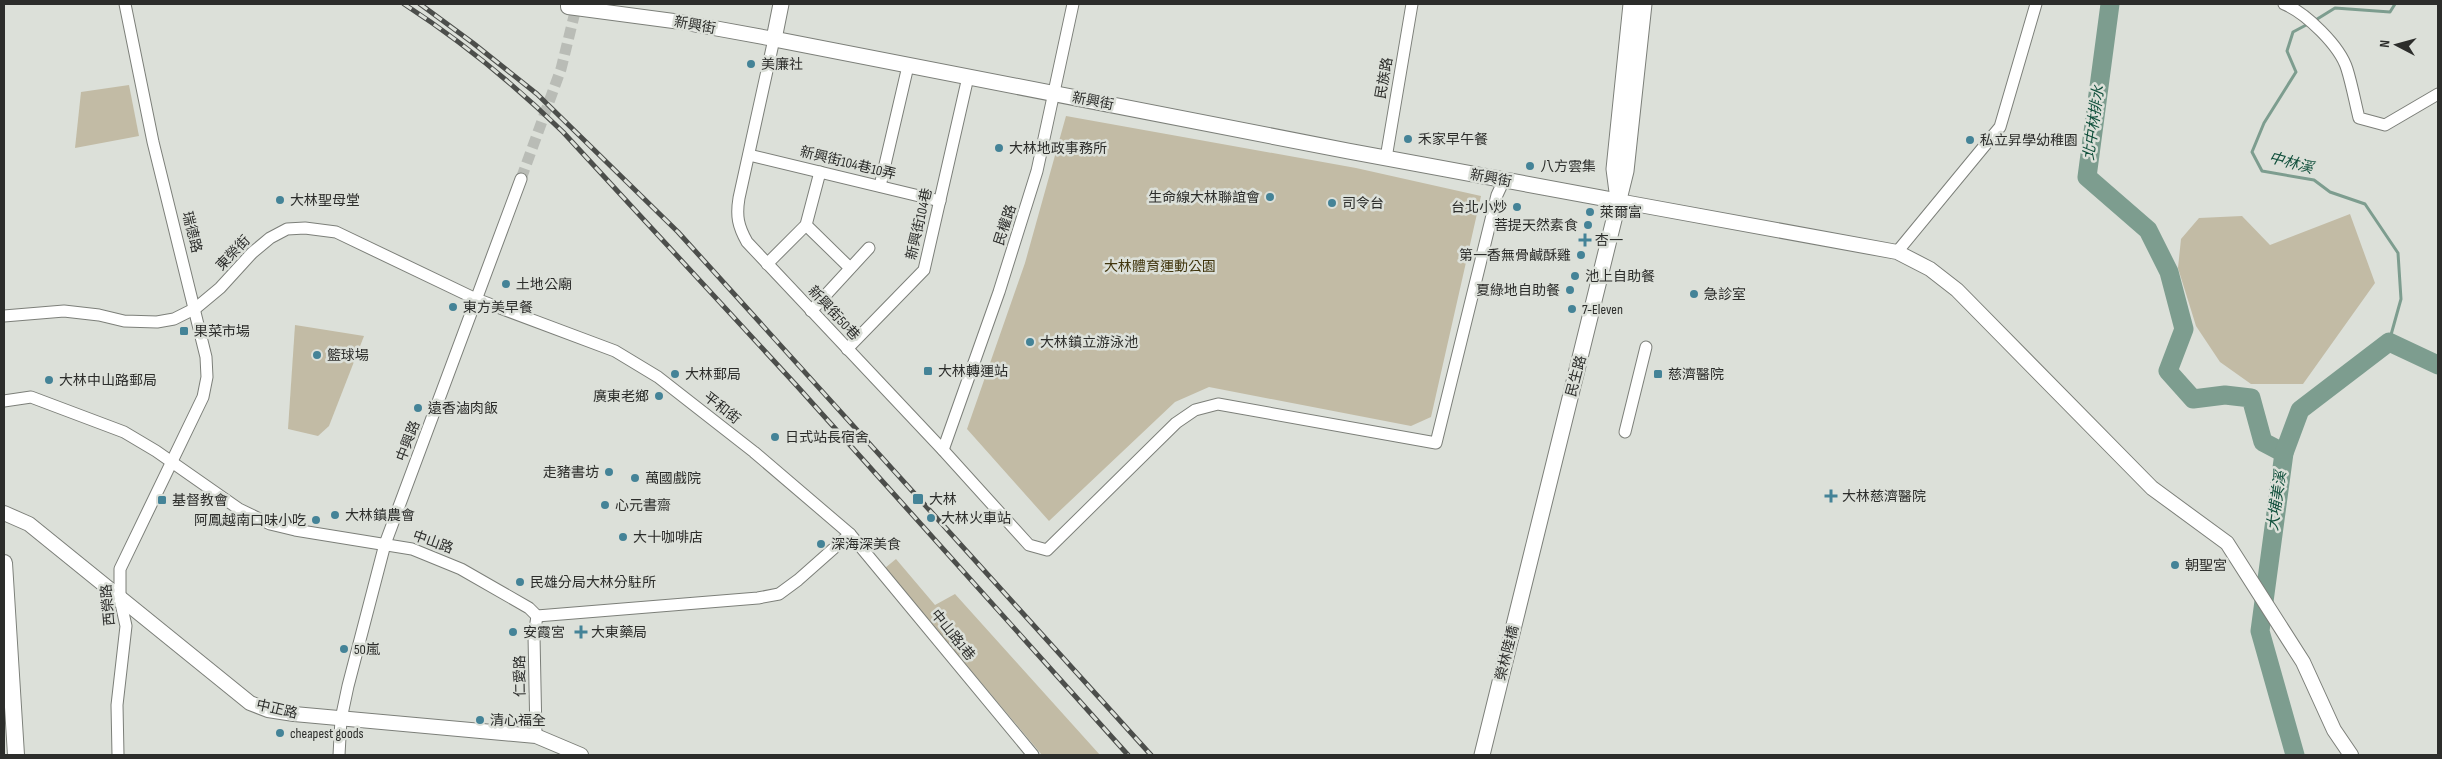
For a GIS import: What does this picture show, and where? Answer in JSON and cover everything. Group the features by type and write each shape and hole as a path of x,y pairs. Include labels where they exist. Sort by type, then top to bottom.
{"main road":[{"path":"774,39 781,4"},
{"name":"民生路","path":"1618,201 1614,169 1631,4"},
{"name":"民生路","path":"1532,551 1588,333 1626,171 1644,4"},
{"name":"新興街","path":"774,39 1386,158 1618,201"},
{"name":"榮林陸橋","path":"1482,755 1532,551"},
{"path":"4,563 7,678 16,755"}],"street":[{"name":"瑞德路","path":"125,4 153,142 196,308 206,357 207,377 203,397 171,462"},
{"name":"民權路","path":"943,450 999,292 1037,171 1055,93 1072,4"},
{"name":"民族路","path":"1386,158 1412,4"},
{"path":"1897,252 2000,127 2036,4"},
{"path":"2284,4 2296,9 2327,38 2346,67 2358,118 2385,125 2438,94"},
{"name":"新興街","path":"568,5 681,22 774,39"},
{"name":"新興街50巷","path":"774,39 736,216 740,230 747,242 767,264 943,450 1029,545 1047,550 1176,423 1194,410 1218,404 1436,443 1498,195 1504,180"},
{"path":"880,186 908,66"},
{"name":"新興街104巷","path":"846,349 924,270 968,77"},
{"name":"新興街104巷10弄","path":"749,154 940,201"},
{"path":"767,264 806,225 820,172"},
{"name":"中興路","path":"339,755 342,719 385,544 521,178"},
{"path":"1618,201 1897,252 1930,269 1957,290 2152,488 2227,543 2303,662 2334,730 2351,755"},
{"path":"806,225 850,268"},
{"name":"東榮街","path":"4,316 64,311 98,315 124,321 157,322 174,319 196,308 220,288 252,253 270,238 287,229 305,228 336,232 476,299"},
{"path":"811,311 869,248"},
{"name":"平和街","path":"476,299 615,350 658,377 754,452 850,534"},
{"path":"1625,432 1646,347"},
{"name":"中山路","path":"4,401 30,397 68,409 124,432 239,509 270,524 295,530 412,549 461,569 529,608 537,616"},
{"name":"西榮路","path":"118,755 117,705 126,626 120,599 120,569 171,462"},
{"name":"中正路","path":"4,513 29,524 250,703 276,712 536,736 581,755"},
{"path":"537,616 758,598 778,594 798,580 850,534"},
{"name":"中山路1巷","path":"850,534 1033,755"},
{"name":"仁愛路","path":"536,736 534,636 537,616"}],"green space":[{"path":"129,85 139,136 75,148 81,92"},
{"name":"大林體育運動公園","path":"1066,116 1356,168 1481,196 1431,417 1411,426 1209,387 1175,402 1049,521 967,429 1025,263"},
{"path":"2350,214 2375,283 2303,384 2251,384 2220,362 2196,326 2178,268 2181,239 2199,218 2242,216 2270,245"},
{"path":"295,325 364,336 329,426 318,436 288,429"},
{"path":"896,559 935,605 955,594 1100,755 1042,755 885,568"}],"waterway":[{"name":"北中林排水","path":"2110,4 2087,177 2148,230 2169,272 2184,329 2168,371 2193,399 2225,395 2251,398 2263,442 2284,453"},
{"name":"中林溪","path":"2314,21 2335,8 2390,12 2395,4"},
{"name":"中林溪","path":"2308,24 2293,32 2287,51 2296,72 2264,123 2252,152 2262,171 2314,180 2330,192 2365,204 2398,253 2401,299 2389,342"},
{"name":"大埔美溪","path":"2295,755 2260,631 2284,453 2300,410 2389,342 2438,365"}],"tunnel":[{"path":"521,179 561,69 577,4"}],"railway":[{"path":"404,4 486,64 526,97 563,132 797,386 1128,755"},
{"path":"420,4 537,94 678,232 1151,755"}],"place":[{"name":"美廉社","path":"751,64"},
{"name":"禾家早午餐","path":"1408,139"},
{"name":"私立昇學幼稚園","path":"1970,140"},
{"name":"大林地政事務所","path":"999,148"},
{"name":"八方雲集","path":"1530,166"},
{"name":"生命線大林聯誼會","path":"1270,197"},
{"name":"大林聖母堂","path":"280,200"},
{"name":"司令台","path":"1332,203"},
{"name":"台北小炒","path":"1517,207"},
{"name":"萊爾富","path":"1590,212"},
{"name":"菩提天然素食","path":"1588,225"},
{"name":"杏一","path":"1585,240"},
{"name":"第一香無骨鹹酥雞","path":"1581,255"},
{"name":"池上自助餐","path":"1575,276"},
{"name":"土地公廟","path":"506,284"},
{"name":"夏綠地自助餐","path":"1570,290"},
{"name":"急診室","path":"1694,294"},
{"name":"東方美早餐","path":"453,307"},
{"name":"7-Eleven","path":"1572,309"},
{"name":"果菜市場","path":"184,331"},
{"name":"大林鎮立游泳池","path":"1030,342"},
{"name":"籃球場","path":"317,355"},
{"name":"大林轉運站","path":"928,371"},
{"name":"大林郵局","path":"675,374"},
{"name":"慈濟醫院","path":"1658,374"},
{"name":"大林中山路郵局","path":"49,380"},
{"name":"廣東老鄉","path":"659,396"},
{"name":"遠香滷肉飯","path":"418,408"},
{"name":"日式站長宿舍","path":"775,437"},
{"name":"走豬書坊","path":"609,472"},
{"name":"萬國戲院","path":"635,478"},
{"name":"大林慈濟醫院","path":"1831,496"},
{"name":"大林","path":"918,499"},
{"name":"基督教會","path":"162,500"},
{"name":"心元書齋","path":"605,505"},
{"name":"大林鎮農會","path":"335,515"},
{"name":"大林火車站","path":"931,518"},
{"name":"阿鳳越南口味小吃","path":"316,520"},
{"name":"大十咖啡店","path":"623,537"},
{"name":"深海深美食","path":"821,544"},
{"name":"朝聖宮","path":"2175,565"},
{"name":"民雄分局大林分駐所","path":"520,582"},
{"name":"安霞宮","path":"513,632"},
{"name":"大東藥局","path":"581,632"},
{"name":"50嵐","path":"344,649"},
{"name":"清心福全","path":"480,720"},
{"name":"cheapest goods","path":"280,733"}]}
